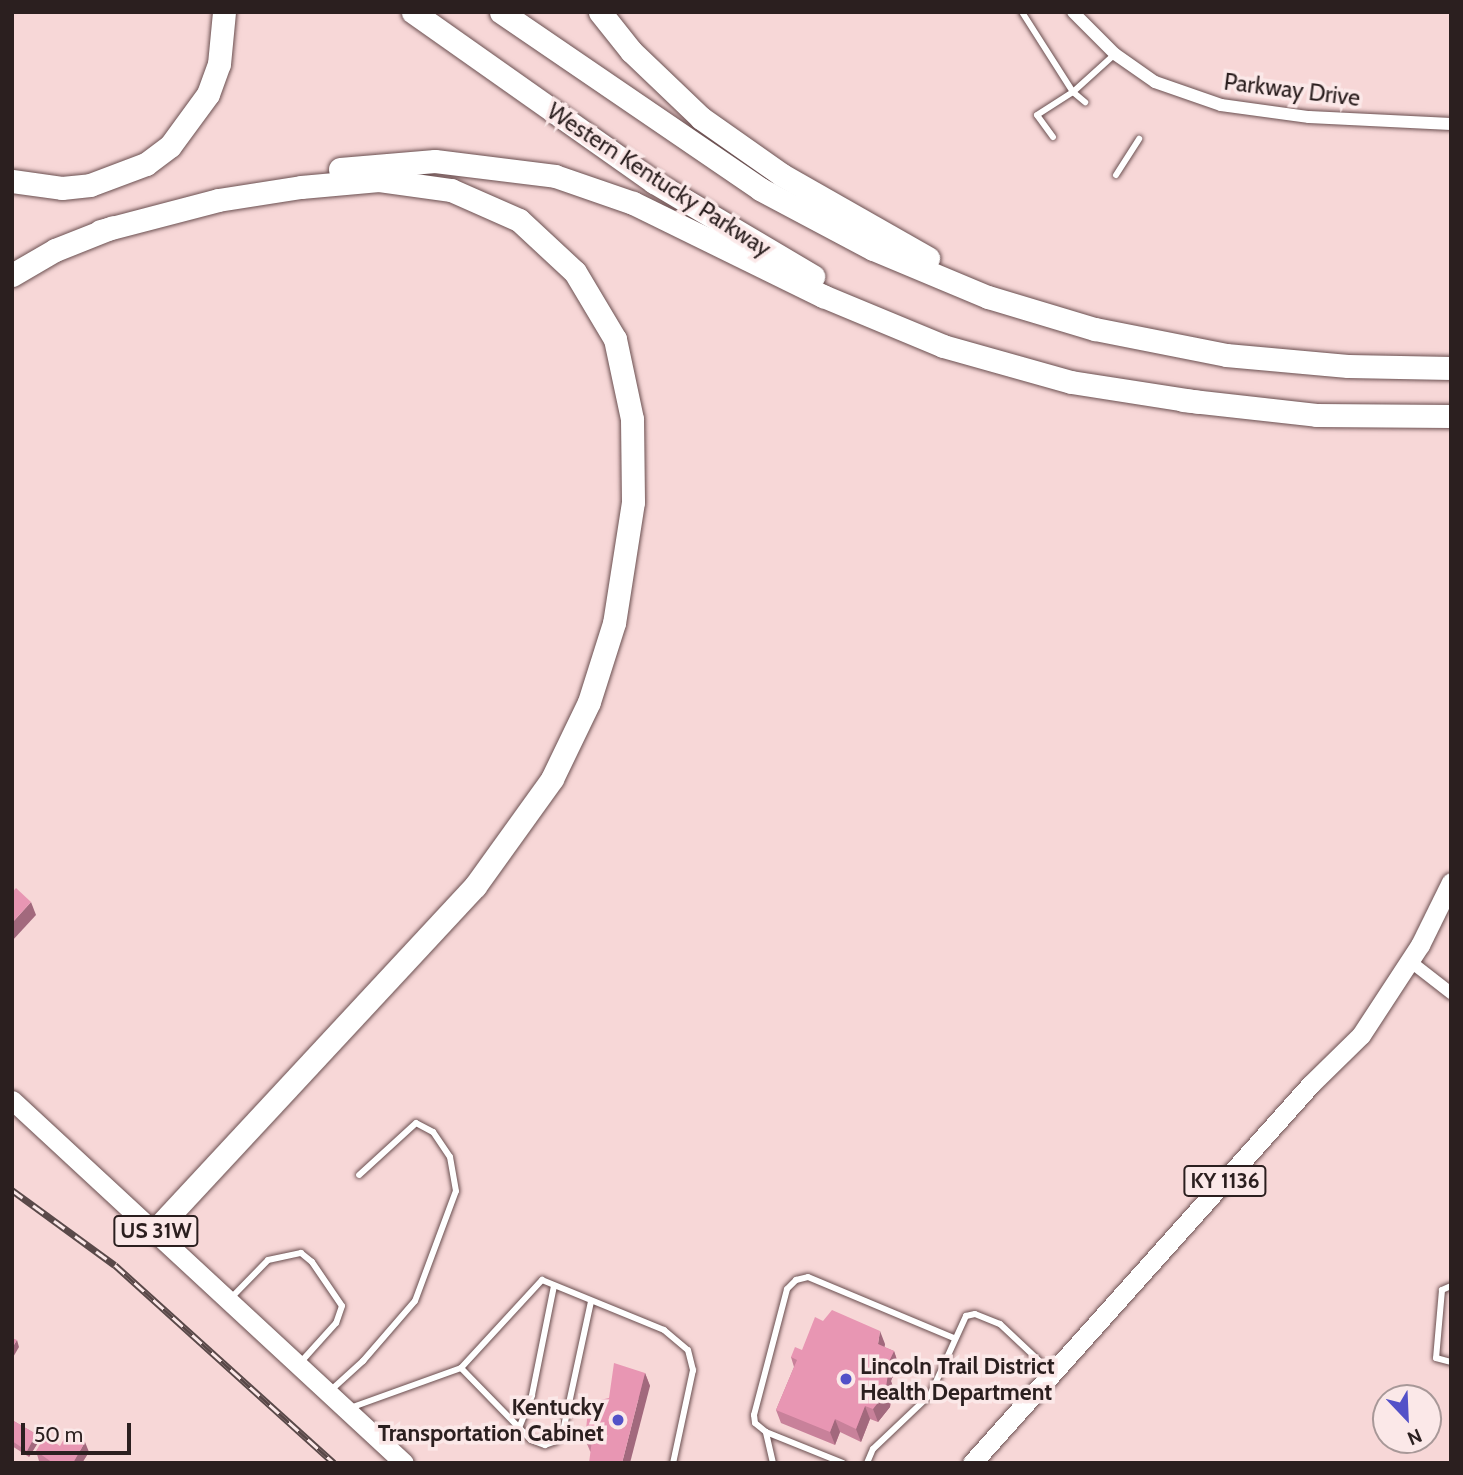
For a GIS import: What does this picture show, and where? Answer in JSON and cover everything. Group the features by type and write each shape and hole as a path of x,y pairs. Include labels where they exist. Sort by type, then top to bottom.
{"highway":[{"path":"12,181 62,188 90,185 146,164 170,146 208,94 219,64 224,12"},
{"name":"Western Kentucky Parkway","path":"414,12 662,187 757,246 852,296 1027,363 1198,402 1316,415 1451,416"},
{"name":"Western Kentucky Parkway","path":"501,12 705,155 816,221 965,288 1095,329 1165,345 1287,362 1451,368"},
{"path":"600,12 664,86 782,175 955,272 1095,329"},
{"path":"12,275 100,231 196,201 352,167 435,161 516,168 568,180 633,203 822,296 943,346 1072,382 1198,402"},
{"path":"100,231 218,200 301,187 379,180 451,190 519,220 575,272 615,340 632,419 633,502 614,622 589,702 552,779 475,886 155,1230"}],"main road":[{"name":"KY 1136","path":"972,1463 1311,1084 1360,1035 1411,962 1451,882"},
{"name":"US 31W","path":"12,1100 404,1463"}],"street":[{"name":"Parkway Drive","path":"1073,12 1115,54 1155,82 1221,105 1309,117 1451,124"},
{"path":"1411,962 1451,993"}],"lane":[{"path":"1022,12 1073,92 1085,102"},
{"path":"1053,137 1037,115 1073,92 1115,54"},
{"path":"1116,175 1139,139"},
{"path":"329,1392 363,1361 415,1301 456,1191 450,1157 433,1132 416,1123 359,1175"},
{"path":"229,1300 268,1260 300,1254 313,1262 342,1306 336,1323 299,1364"},
{"path":"843,1463 766,1432 755,1423 754,1415 786,1289 796,1280 808,1277 954,1338"},
{"path":"347,1409 461,1368 542,1280 664,1330 688,1350 693,1370 673,1463"},
{"path":"519,1428 532,1395 554,1286"},
{"path":"1451,1286 1442,1290 1436,1358 1451,1362"},
{"path":"461,1368 531,1440 545,1445 556,1441 563,1431 591,1301"},
{"path":"867,1463 873,1449 930,1395 966,1316 975,1314 1000,1324 1053,1374"},
{"path":"766,1432 773,1463"}],"building":[{"path":"16,888 31,902 12,923 12,893"},
{"name":"Lincoln Trail District Health Department","path":"832,1310 880,1331 878,1344 894,1351 884,1372 888,1374 885,1394 873,1409 865,1406 856,1429 835,1419 830,1432 776,1410 797,1360 791,1357 795,1347 802,1350 815,1317 823,1321"},
{"name":"Kentucky Transportation Cabinet","path":"614,1363 645,1373 622,1463 589,1463 592,1440 585,1439 588,1410 596,1401 609,1398"},
{"path":"12,1420 36,1434 27,1451 12,1441"},
{"path":"68,1432 85,1442 73,1463 53,1463 36,1451 45,1436 60,1446"}],"railway":[{"path":"12,1190 115,1265 334,1463"}],"place":[{"name":"Lincoln Trail District Health Department","path":"846,1379"},
{"name":"Kentucky Transportation Cabinet","path":"618,1420"}]}
